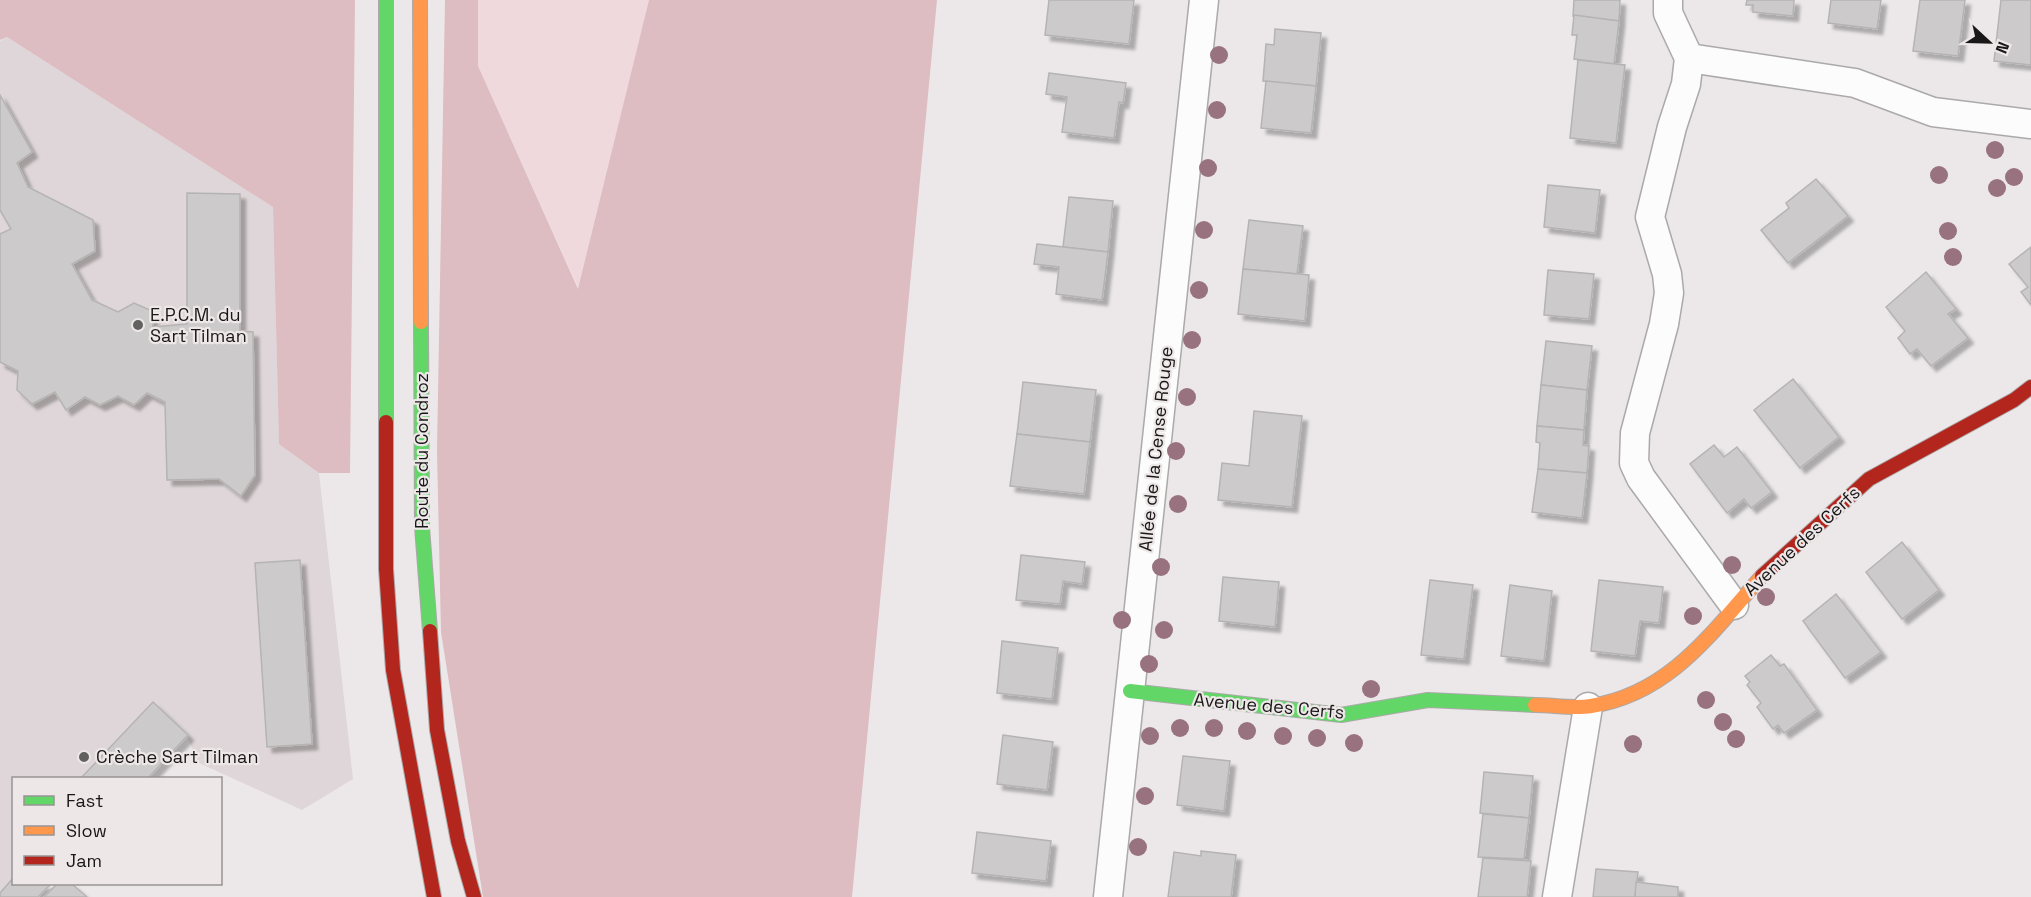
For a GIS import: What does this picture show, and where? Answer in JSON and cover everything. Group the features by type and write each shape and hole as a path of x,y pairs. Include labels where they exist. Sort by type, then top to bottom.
{"main road":[{"name":"Route du Condroz","path":"386,0 386,569 393,670 434,897"},
{"name":"Route du Condroz","path":"420,0 422,527 437,730 458,841 474,897"},
{"name":"Avenue des Cerfs","path":"1130,691 1341,715 1428,700 1588,707 1621,700 1666,677 1703,644 1734,605 1788,549 1869,480 2014,400 2031,387"}],"street":[{"name":"Allée de la Cense Rouge","path":"1108,897 1204,0"},
{"path":"1668,0 1671,22 1689,58 1686,84 1672,127 1650,217 1667,274 1668,310 1635,433 1633,450 1641,478 1734,605"},
{"path":"1689,58 1855,83 1933,112 2031,124"},
{"path":"1557,897 1588,707"}],"shaded area":[{"path":"0,0 355,0 350,473 319,473 279,444 273,207 7,37 0,40"},
{"path":"445,0 478,0 478,66 578,289 649,0 937,0 852,897 483,897 441,632 437,451"},
{"path":"478,0 649,0 579,290 478,66"},
{"name":"E.P.C.M. du Sart Tilman","path":"7,37 273,207 279,443 319,473 353,779 302,810 197,762 187,735 149,777 12,777 12,885 50,885 38,897 0,897 0,41"}],"building":[{"path":"1049,0 1134,0 1129,44 1045,35"},
{"path":"1574,0 1620,0 1619,21 1573,16"},
{"path":"1747,0 1794,0 1793,16 1753,12 1753,5 1746,5"},
{"path":"1831,0 1881,0 1877,29 1828,23"},
{"path":"1920,0 1965,0 1958,56 1913,51"},
{"path":"2001,0 2031,0 2031,65 1994,61"},
{"path":"1574,15 1619,21 1614,64 1574,59 1577,35 1572,35"},
{"path":"1275,29 1321,33 1316,86 1263,81 1266,44 1274,45"},
{"path":"1578,60 1625,65 1616,143 1570,138"},
{"path":"1049,73 1126,83 1123,103 1119,102 1114,138 1062,132 1067,97 1046,94"},
{"path":"1266,81 1316,86 1311,133 1261,128"},
{"path":"0,95 32,152 17,163 28,187 93,220 95,251 72,264 92,300 118,312 134,303 152,311 153,327 187,324 187,193 240,194 240,331 253,332 255,475 241,496 219,479 167,480 165,402 147,393 134,405 118,396 100,405 85,397 66,410 55,392 32,404 17,390 18,371 0,362 0,234 11,229 0,210"},
{"path":"1816,179 1848,216 1788,263 1761,230 1789,208 1786,203"},
{"path":"1548,185 1600,190 1595,233 1544,227"},
{"path":"1069,197 1113,201 1108,252 1063,247"},
{"path":"1249,220 1303,226 1297,274 1243,269"},
{"path":"1037,244 1108,252 1102,300 1056,294 1059,267 1034,264"},
{"path":"2031,247 2031,305 2021,292 2028,287 2009,264"},
{"path":"1243,269 1309,275 1305,321 1238,314"},
{"path":"1548,270 1594,274 1589,319 1544,315"},
{"path":"1926,272 1956,309 1948,314 1968,338 1931,366 1917,349 1910,354 1898,338 1905,331 1886,307"},
{"path":"1546,341 1592,346 1587,390 1541,385"},
{"path":"1793,379 1839,437 1800,468 1754,410"},
{"path":"1023,382 1096,390 1090,442 1017,434"},
{"path":"1541,385 1587,390 1584,430 1537,426"},
{"path":"1254,411 1302,416 1292,507 1218,500 1222,463 1249,466"},
{"path":"1537,426 1584,430 1583,445 1589,446 1587,473 1538,469 1540,443 1536,442"},
{"path":"1017,434 1090,442 1084,494 1010,486"},
{"path":"1714,445 1724,457 1737,447 1772,492 1751,508 1744,499 1727,513 1690,464"},
{"path":"1538,469 1587,473 1582,518 1532,512"},
{"path":"1902,542 1939,590 1902,619 1866,572"},
{"path":"1021,555 1085,562 1082,584 1063,581 1060,604 1016,600"},
{"path":"300,560 312,744 267,747 255,563"},
{"path":"1223,577 1279,582 1275,627 1219,621"},
{"path":"1430,580 1473,585 1464,659 1421,655"},
{"path":"1599,580 1663,587 1659,623 1640,621 1635,656 1591,651"},
{"path":"1510,585 1552,591 1544,661 1501,656"},
{"path":"1836,594 1881,652 1845,678 1803,621"},
{"path":"1002,641 1058,648 1052,699 997,693"},
{"path":"1771,655 1780,666 1784,664 1817,710 1784,733 1778,725 1773,729 1757,707 1761,703 1747,685 1750,682 1745,676"},
{"path":"153,702 188,735 149,777 82,777"},
{"path":"1003,735 1053,742 1047,790 997,784"},
{"path":"1183,756 1230,761 1224,811 1177,805"},
{"path":"1484,772 1533,776 1529,818 1480,813"},
{"path":"1483,814 1529,818 1524,859 1478,857"},
{"path":"977,832 1051,841 1046,881 972,873"},
{"path":"1201,851 1236,855 1231,897 1168,897 1174,852 1201,856"},
{"path":"1483,858 1531,861 1527,897 1478,897"},
{"path":"1596,869 1638,872 1635,897 1593,897"},
{"path":"12,879 12,885 50,885 38,897 0,897 0,893"},
{"path":"1636,882 1678,887 1678,897 1635,897"},
{"path":"56,885 73,885 87,897 44,897"}],"traffic: fast":[{"path":"386,0 386,422"},
{"path":"421,322 422,527 430,631"},
{"path":"1130,691 1341,715 1428,700 1535,705"}],"traffic: slow":[{"path":"420,0 421,322"},
{"path":"1535,705 1591,706 1619,699 1644,688 1687,658 1707,639 1762,576"}],"traffic: jam":[{"path":"1762,576 1869,479 2014,400 2031,387"},
{"path":"386,422 386,569 393,670 434,897"},
{"path":"430,631 437,730 458,841 474,897"}],"place":[{"name":"E.P.C.M. du Sart Tilman","path":"138,325"},
{"name":"Crèche Sart Tilman","path":"84,757"}]}
